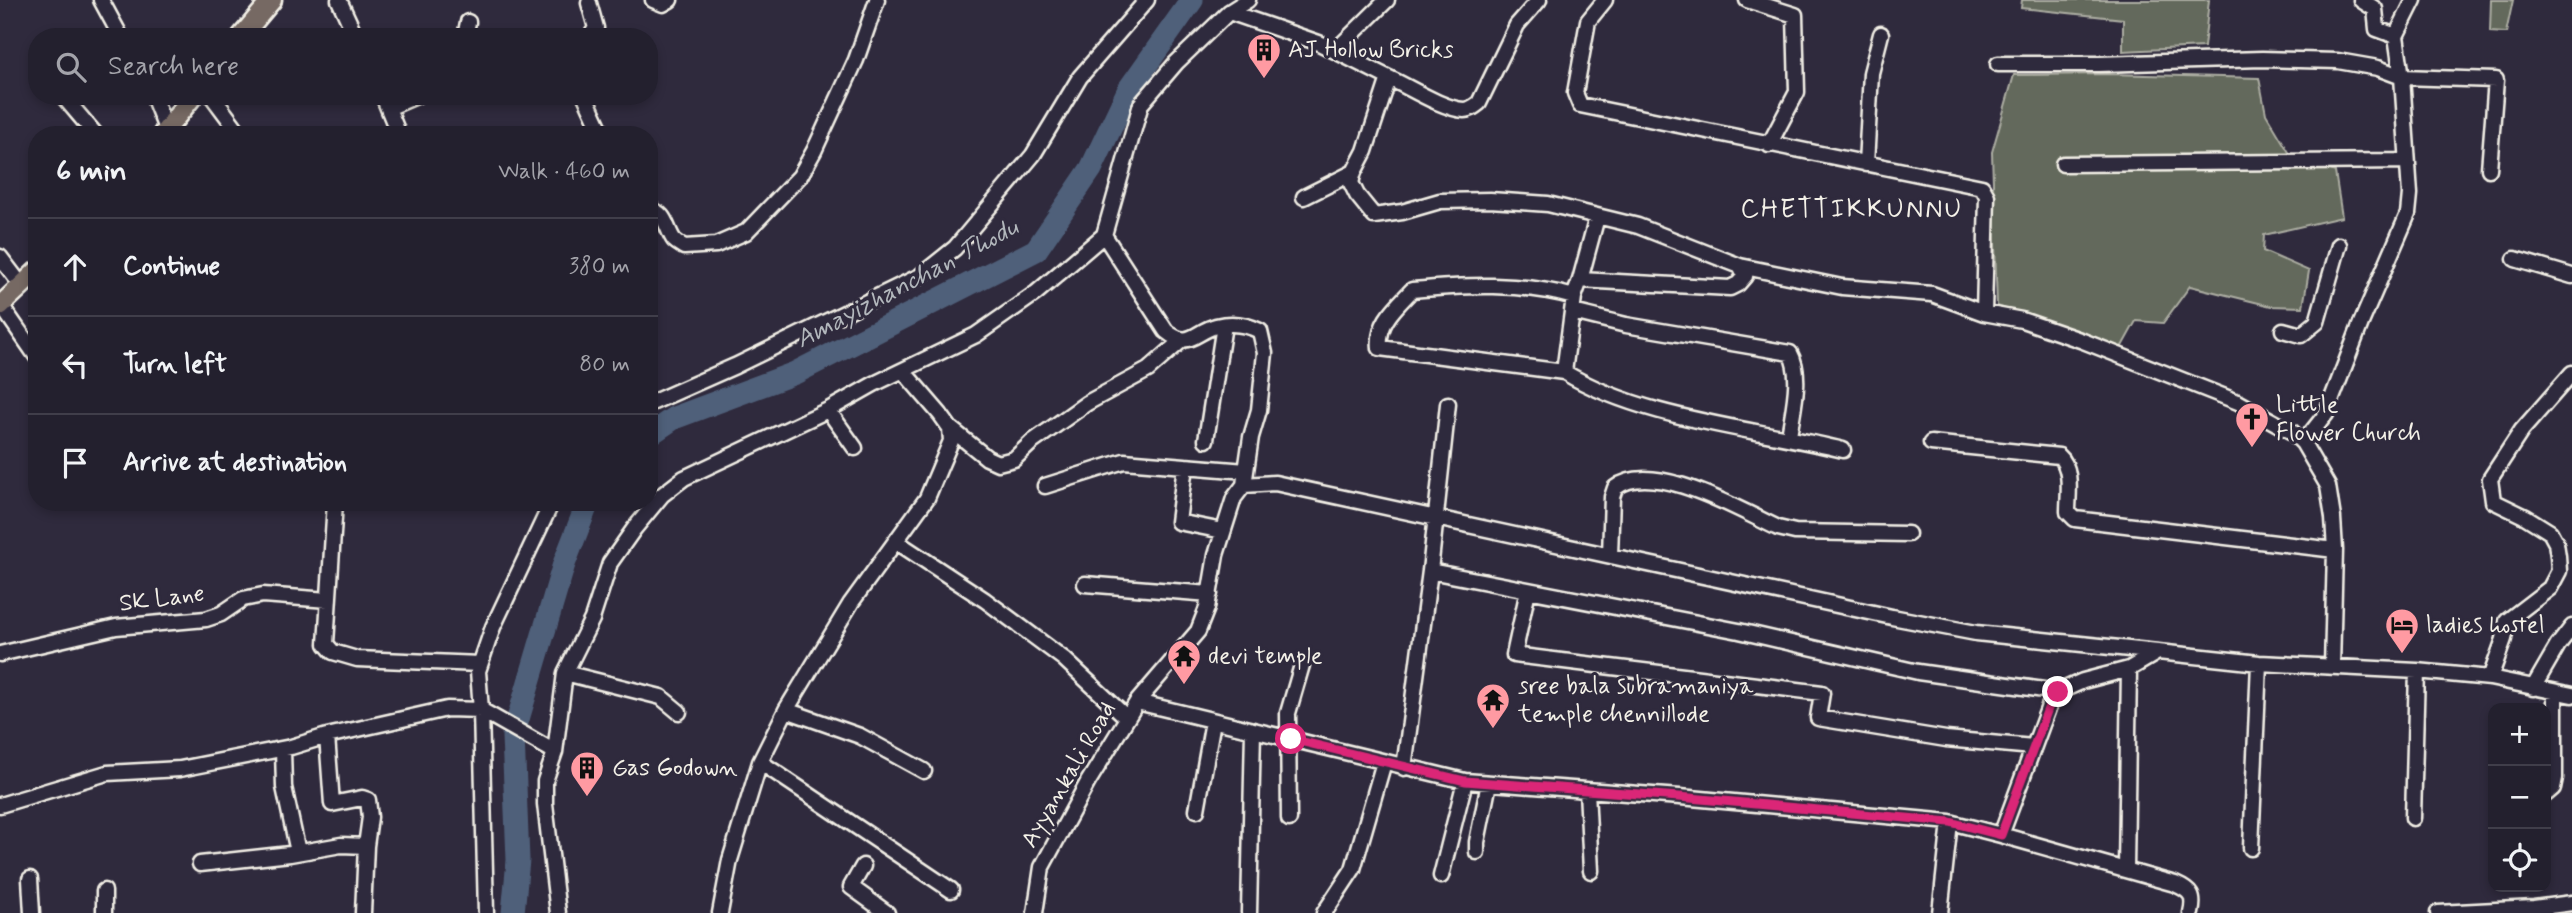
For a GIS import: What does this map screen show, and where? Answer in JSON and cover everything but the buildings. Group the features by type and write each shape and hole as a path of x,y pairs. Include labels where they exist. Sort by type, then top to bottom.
{"main road":[{"path":"249,28 272,0"},
{"path":"169,126 186,105"},
{"path":"0,306 28,280"}],"street":[{"path":"100,0 116,28"},
{"path":"339,0 352,28"},
{"path":"653,0 663,4 670,0"},
{"path":"658,213 674,239 684,247 716,245 746,232 800,176 856,60 877,0"},
{"path":"658,400 735,366 919,276 955,248 1033,155 1080,77 1147,0"},
{"path":"658,500 684,478 828,410 874,384 976,335 1036,293 1104,235 1141,104 1176,63 1229,12 1248,0"},
{"path":"1335,51 1387,0"},
{"path":"1229,12 1283,29 1452,107 1466,110 1479,103 1517,25 1539,0"},
{"path":"1605,0 1588,22 1575,93 1580,105 1982,187 1987,196 1984,313"},
{"path":"1748,0 1796,15 1797,92 1769,145"},
{"path":"2361,0 2375,9 2377,29 2396,36"},
{"path":"2303,443 2326,414 2361,323 2408,214 2410,194 2402,77 2396,36 2414,0"},
{"path":"585,1 596,28"},
{"path":"1866,164 1871,73 1881,34"},
{"path":"1998,64 2262,59 2338,61 2378,68 2402,77 2496,80 2489,169"},
{"path":"1390,78 1351,183 1374,216 1402,212 1440,201 1490,200 1548,204 1638,226 1740,266 1842,286 1932,294 1984,313 2022,320 2083,341 2238,402 2292,432 2303,443 2328,486 2335,550 2332,667"},
{"path":"71,105 88,126"},
{"path":"156,105 162,126"},
{"path":"219,105 234,126"},
{"path":"386,105 395,126"},
{"path":"589,105 599,126"},
{"path":"2063,164 2407,161"},
{"path":"1304,197 1354,172"},
{"path":"1564,373 1573,304 1597,217"},
{"path":"1104,235 1166,331 1182,340"},
{"path":"2283,330 2301,335 2317,322 2339,245"},
{"path":"0,257 22,286"},
{"path":"2515,260 2572,276"},
{"path":"1580,279 1730,288 1745,276 1740,266"},
{"path":"1789,437 1796,379 1794,361 1790,354 1626,325 1573,304 1546,289 1512,286 1412,290 1378,333 1380,348 1564,373 1599,391 1672,414 1843,450"},
{"path":"0,306 28,345"},
{"path":"903,371 950,428 987,458 998,463 1014,458 1087,403 1148,370 1182,340 1224,325 1206,440"},
{"name":"Ayyankali Road","path":"1035,913 1042,867 1126,718 1198,631 1207,608 1223,531 1234,498 1245,478 1251,437 1259,410 1265,353 1260,331 1248,325 1224,325"},
{"path":"2490,678 2504,639 2507,621 2550,588 2559,571 2556,543 2550,532 2493,500 2490,479 2522,430 2572,373"},
{"path":"1404,768 1430,571 1448,404"},
{"path":"828,410 855,448"},
{"path":"720,913 730,860 760,762 786,709 851,603 927,498 950,442 950,428"},
{"path":"1931,443 2059,456 2068,469 2068,512 2075,519 2335,550"},
{"path":"1045,486 1124,461 1185,466 1976,633 2259,663 2417,671 2490,678 2572,695"},
{"path":"1185,466 1178,522 1223,531"},
{"path":"1610,555 1612,497 1615,488 1628,480 1649,479 1673,483 1778,528 1796,532 1908,534"},
{"path":"334,511 326,644 333,652 357,659 480,664"},
{"path":"486,913 478,671 493,628 547,511"},
{"path":"558,913 545,804 545,781 555,752 565,673 592,619 610,563 649,511"},
{"path":"897,542 985,600 1064,659 1126,718"},
{"path":"1430,571 1739,631 1918,672 2058,692"},
{"path":"1085,584 1210,594"},
{"path":"1528,590 1514,655 1822,693 1818,718 1946,739 2034,747"},
{"name":"SK Lane","path":"0,654 116,627 206,618 220,614 243,599 263,595 328,600"},
{"path":"2533,688 2557,645 2572,626"},
{"path":"2001,835 2049,706 2058,692 2082,681 2129,669 2158,652"},
{"path":"2251,848 2259,663"},
{"path":"1289,819 1288,713 1302,665"},
{"path":"2126,870 2129,669"},
{"path":"2413,818 2417,671"},
{"path":"565,673 661,697 679,712"},
{"path":"2551,790 2555,778 2556,692"},
{"path":"1137,702 1465,781 1950,822 2175,884 2189,890 2193,896 2191,913"},
{"path":"0,806 107,773 180,769 283,749 327,736 447,709 481,710 555,752"},
{"path":"786,709 860,736 924,771"},
{"path":"1197,810 1213,721"},
{"path":"1249,913 1253,730"},
{"path":"327,736 332,804 362,798 368,800 370,817 363,913"},
{"path":"283,749 284,787 298,852"},
{"path":"760,762 951,890"},
{"path":"1324,913 1353,869 1384,762"},
{"path":"1441,877 1465,781"},
{"path":"1477,852 1489,783"},
{"path":"1587,790 1591,871"},
{"path":"1940,913 1950,822"},
{"path":"200,864 341,845 366,845"},
{"path":"863,866 850,887 887,913"},
{"path":"30,879 32,913"},
{"path":"104,891 104,913"},
{"path":"2441,912 2534,908 2572,903"}],"green space":[{"path":"2022,0 2209,0 2204,47 2123,51 2123,19 2021,8"},
{"path":"2491,0 2513,0 2506,33 2490,32"},
{"path":"2108,74 2259,78 2266,114 2290,154 2335,172 2342,217 2264,235 2263,251 2309,271 2303,307 2271,306 2190,286 2163,323 2136,321 2121,348 1997,306 1992,152 2014,75"}],"waterway":[{"name":"Amayizhanchan Thodu","path":"658,429 674,418 795,373 1036,250 1091,169 1129,89 1192,0"},
{"name":"Amayizhanchan Thodu","path":"513,913 518,860 513,736 564,564 585,511"}],"place":[{"name":"AJ Hollow Bricks","path":"1264,80"},
{"name":"Little Flower Church","path":"2252,449"},
{"name":"ladies hostel","path":"2402,655"},
{"name":"devi temple","path":"1184,686"},
{"name":"sree bala subramaniya temple chennillode","path":"1493,730"},
{"name":"Gas Godown","path":"587,798"}],"district":[{"name":"CHETTIKKUNNU","path":"1852,210"}],"route":[{"path":"1291,739 1465,781 1950,822 2001,835 2049,706 2058,692"}]}
